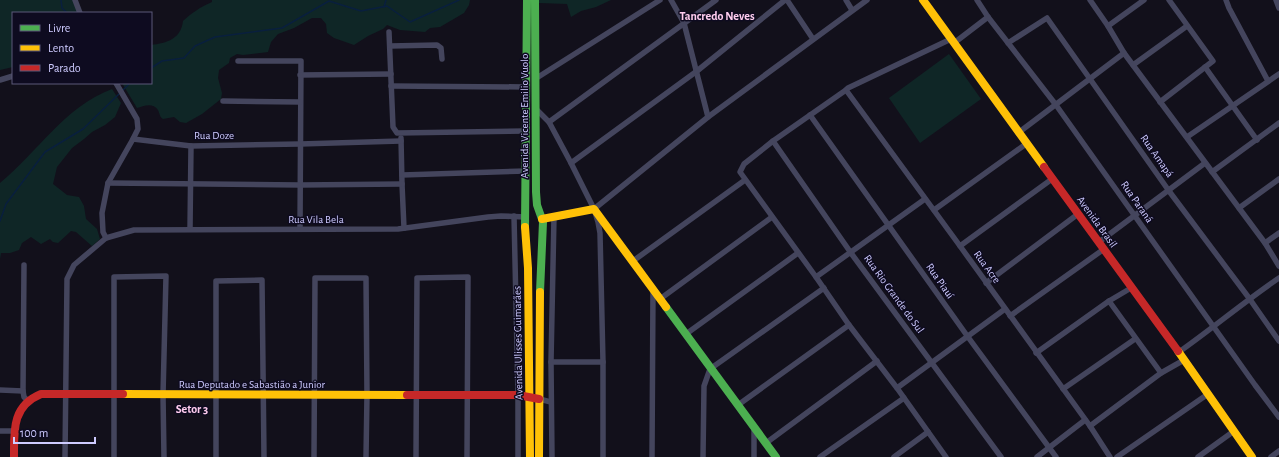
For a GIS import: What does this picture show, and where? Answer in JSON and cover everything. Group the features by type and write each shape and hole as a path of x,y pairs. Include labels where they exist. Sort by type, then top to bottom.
{"main road":[{"name":"Avenida Vicente Emilio Vuolo","path":"525,229 527,0"},
{"name":"Avenida Vicente Emilio Vuolo","path":"535,0 536,192 542,230"},
{"name":"Avenida Brasil","path":"923,0 1018,133 1179,352 1252,457"},
{"path":"526,217 534,215 541,217 554,217 594,209 776,457"},
{"path":"525,229 534,233 542,230"},
{"name":"Avenida Ulisses Guimarães","path":"525,229 528,268 530,457"},
{"name":"Avenida Ulisses Guimarães","path":"540,457 540,269 542,230"},
{"name":"Rua Deputado e Sabastião a Junior","path":"27,400 41,394 518,395 539,399"},
{"path":"14,457 14,431 17,416 27,400"}],"street":[{"path":"75,0 80,12"},
{"path":"535,79 660,0"},
{"path":"671,0 684,23 708,117"},
{"path":"549,122 716,0"},
{"path":"571,163 697,71 786,0 814,38"},
{"path":"846,0 852,10"},
{"path":"594,209 708,117 867,0"},
{"name":"Rua Paraná","path":"977,0 988,17 1056,105 1279,417"},
{"path":"1090,0 1133,65 1239,208 1279,266"},
{"path":"1108,26 1144,0"},
{"path":"1160,102 1213,61 1169,0"},
{"path":"1226,0 1268,81"},
{"path":"1276,0 1279,8"},
{"path":"946,457 897,388 849,325 740,172 744,164 773,141 848,88 953,41 988,17"},
{"name":"Rua Amapá","path":"1008,43 1046,18 1169,191 1249,298 1279,341"},
{"path":"1133,65 1187,26"},
{"path":"389,32 393,127 397,133 526,131"},
{"path":"390,46 437,45 441,48 442,59"},
{"path":"1018,133 1124,52"},
{"path":"238,61 301,61 300,229"},
{"path":"1205,67 1257,140"},
{"path":"300,75 391,74"},
{"path":"1187,137 1279,74"},
{"path":"0,80 12,76"},
{"path":"65,457 67,279 74,265 106,238 103,232 102,213 108,183 138,129 137,119 118,86"},
{"path":"391,86 526,87"},
{"name":"Rua Acre","path":"846,90 1090,426 1110,457"},
{"path":"223,101 300,102"},
{"path":"535,108 549,122 594,209 598,222 600,233 603,362 603,457"},
{"name":"Rua Piauí","path":"810,115 968,337 1056,457"},
{"path":"1212,172 1279,123"},
{"path":"401,133 404,228"},
{"name":"Rua Doze","path":"133,139 191,146 401,141"},
{"name":"Rua Rio Grande do Sul","path":"773,141 851,253 1001,457"},
{"path":"934,210 1026,144"},
{"path":"190,229 191,146"},
{"path":"1010,316 1102,246 1134,216 1205,163"},
{"path":"402,175 526,171"},
{"path":"960,246 1052,179"},
{"path":"1239,208 1279,179"},
{"path":"633,261 745,180"},
{"path":"108,183 191,185 402,184"},
{"path":"816,277 925,199"},
{"path":"986,282 1078,214"},
{"path":"514,216 518,457"},
{"name":"Rua Vila Bela","path":"106,238 134,230 404,228 488,217 526,217"},
{"path":"552,457 551,362 554,217"},
{"path":"660,299 772,217"},
{"path":"1264,243 1279,233"},
{"path":"686,334 798,253"},
{"path":"24,265 23,391 24,397 27,400"},
{"path":"114,457 114,277 166,276 163,395 164,457"},
{"path":"314,457 315,278 366,278 366,457"},
{"path":"416,457 417,278 468,278 467,457"},
{"path":"1179,352 1214,328 1249,298 1279,278"},
{"path":"216,457 216,281 262,280 264,457"},
{"path":"703,457 704,386 710,369 824,288"},
{"path":"1036,353 1109,301 1131,288"},
{"path":"652,457 653,289"},
{"path":"1109,301 1161,373"},
{"path":"897,388 1005,309"},
{"path":"738,405 849,325"},
{"path":"1063,389 1135,339"},
{"path":"1090,426 1161,373 1184,360"},
{"path":"766,443 877,361"},
{"path":"551,362 603,362"},
{"path":"0,390 23,391"},
{"path":"1118,457 1208,394"},
{"path":"820,457 904,398"},
{"path":"539,399 551,402"},
{"path":"1037,457 1085,420"},
{"path":"754,428 754,457"},
{"path":"1198,457 1234,430"},
{"path":"0,431 14,431"},
{"path":"894,457 928,432"},
{"path":"1271,457 1279,451"}],"green space":[{"path":"0,0 73,0 78,12 12,12 12,67 0,70"},
{"path":"212,0 470,0 464,13 440,27 430,28 425,32 400,30 387,25 383,29 354,45 334,38 327,33 326,24 321,18 312,18 294,28 278,34 271,42 268,52 243,55 237,54 230,58 229,63 219,70 218,78 222,93 221,99 202,114 186,123 180,122 174,117 163,119 158,110 151,105 137,108 123,84 152,84 152,45 172,39 179,32 183,21 196,10 212,2"},
{"path":"539,0 611,0 596,7 581,11 571,17 567,4 539,3"},
{"path":"949,54 981,99 920,143 889,98"},
{"path":"112,89 121,103 115,117 105,125 92,132 72,148 57,167 53,184 67,195 79,197 84,206 86,219 97,229 100,239 92,246 76,232 71,231 58,243 53,242 50,239 41,244 31,237 22,243 19,250 10,253 1,253 0,259 0,183 14,171 65,118 95,97"}],"waterway":[{"path":"61,0 62,8 66,12"},
{"path":"384,7 386,0"},
{"path":"152,67 162,61 184,58 195,46 215,37 282,28 329,1 361,11 387,6 410,22 459,0"},
{"path":"122,91 129,84"},
{"path":"0,221 6,204 45,152 83,129 119,94"}],"traffic: fast":[{"path":"525,227 527,0"},
{"path":"535,0 536,192 537,205 543,222 540,292"},
{"path":"666,307 776,457"}],"traffic: slow":[{"path":"923,0 1044,167"},
{"path":"542,219 594,209 666,307"},
{"path":"525,227 528,268 530,457"},
{"path":"539,457 540,292"},
{"path":"1178,351 1252,457"},
{"path":"123,394 407,395"}],"traffic: jam":[{"path":"1044,167 1178,351"},
{"path":"14,457 14,437 17,420 20,412 32,399 41,394 123,394"},
{"path":"407,395 518,395 539,399"}],"district":[{"name":"Tancredo Neves","path":"717,16"},
{"name":"Setor 3","path":"192,409"}]}
